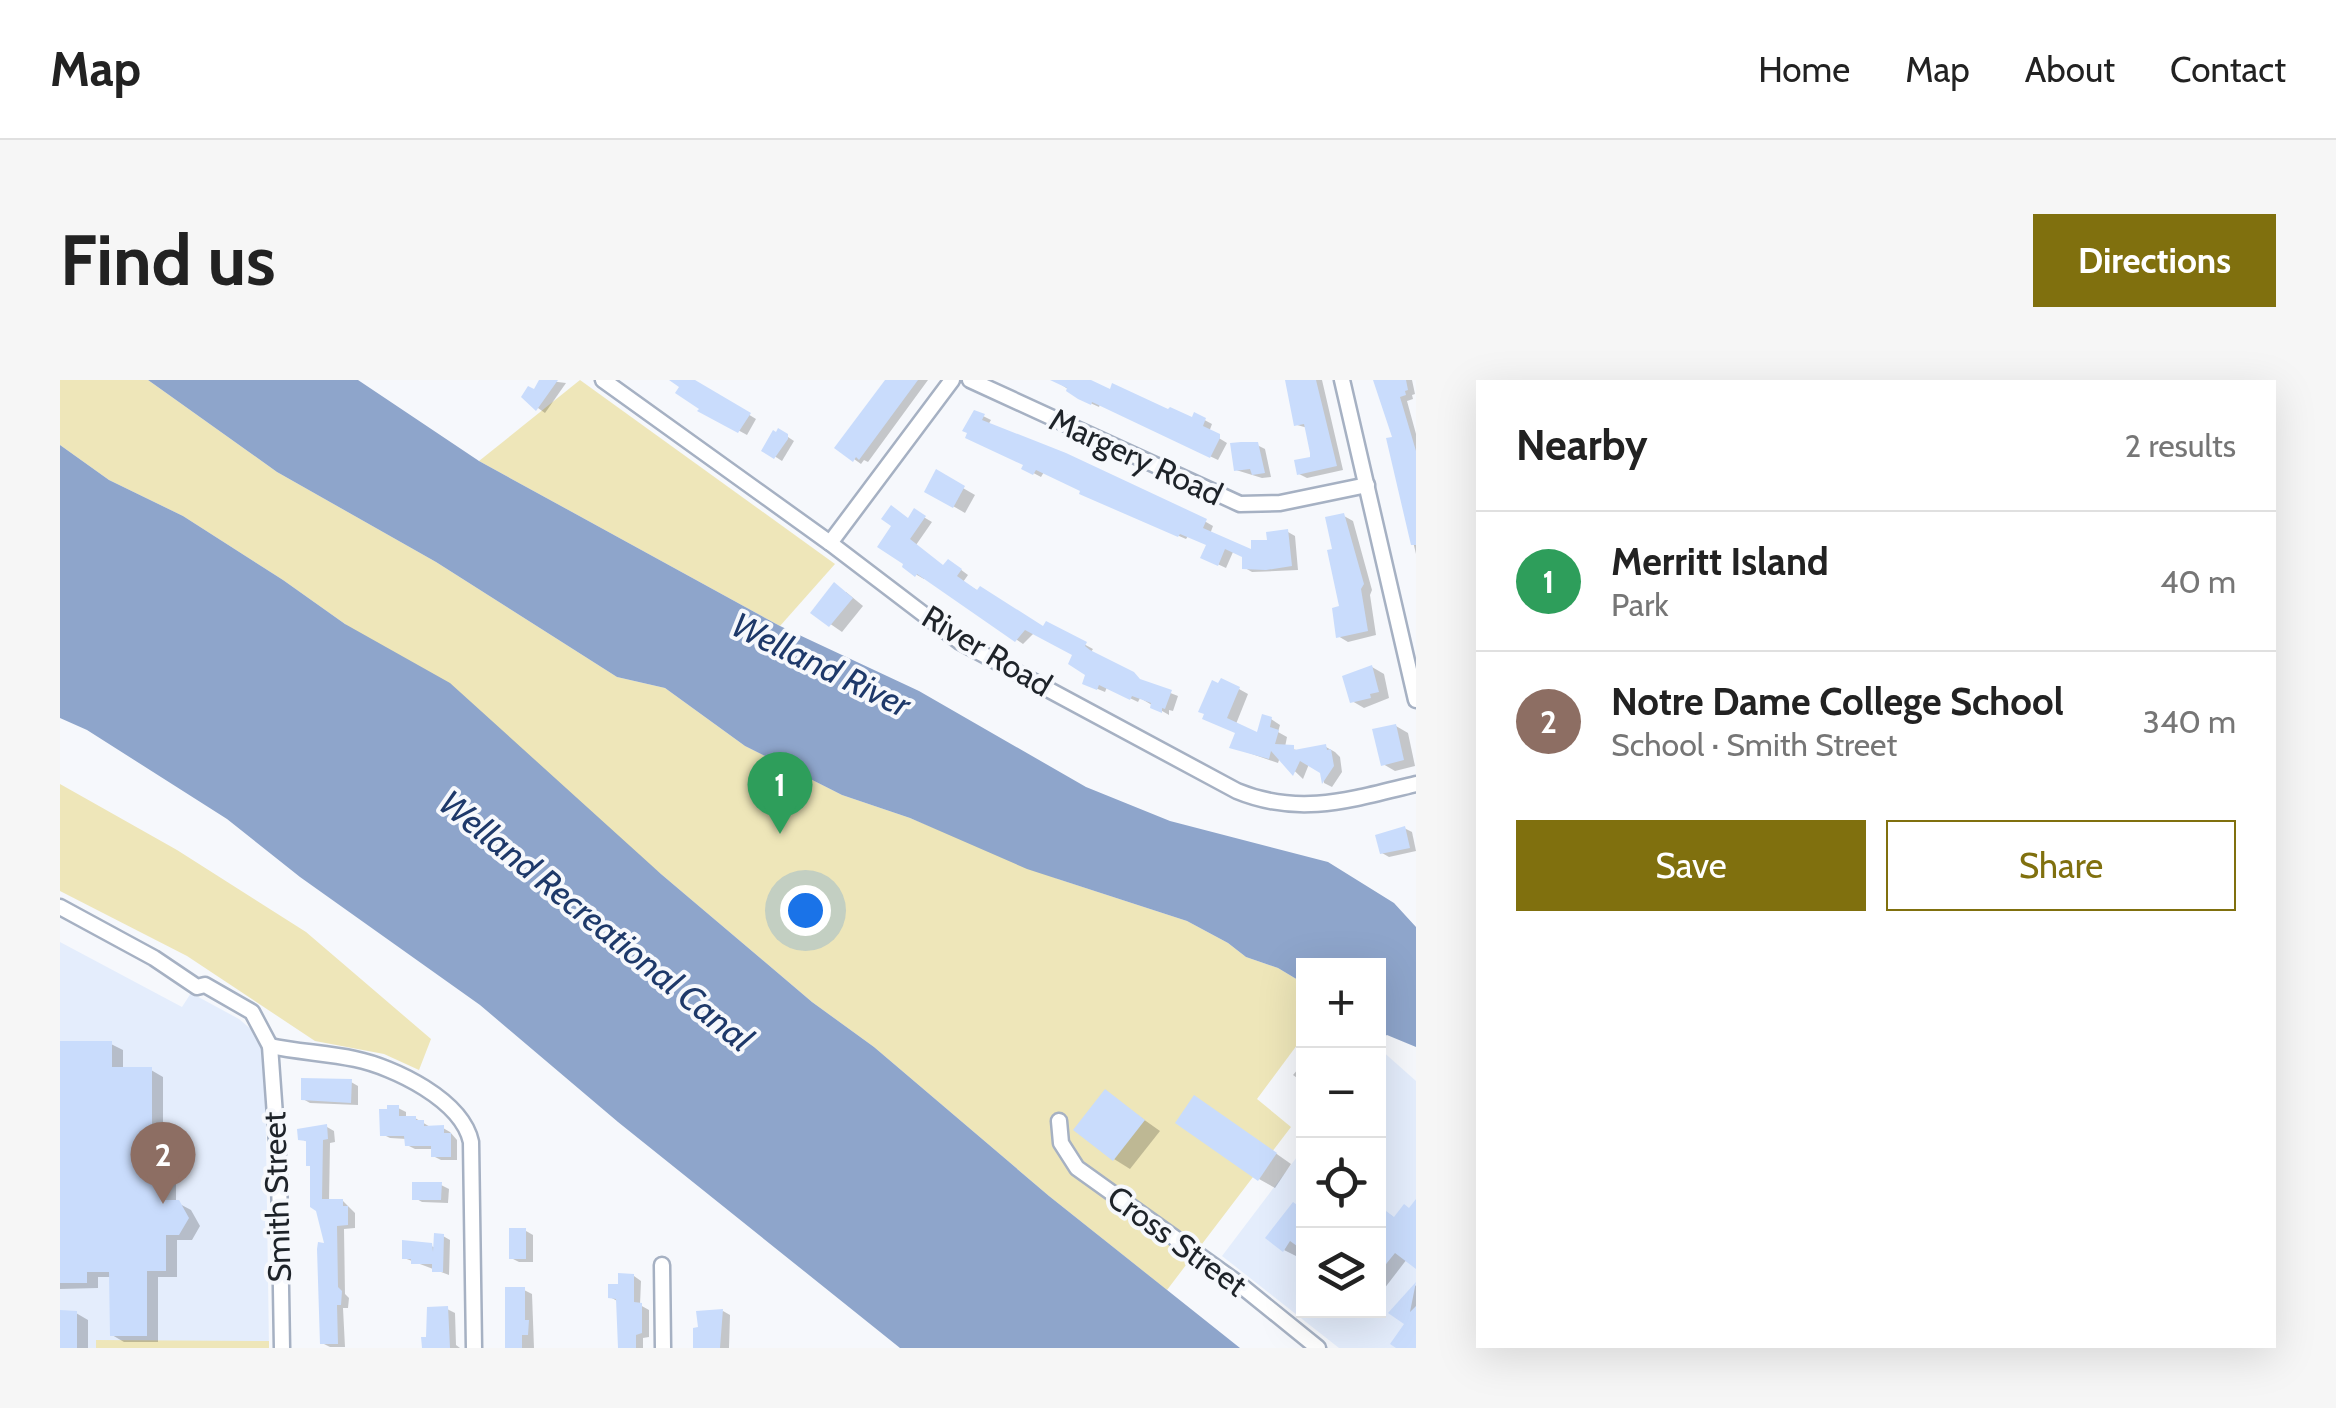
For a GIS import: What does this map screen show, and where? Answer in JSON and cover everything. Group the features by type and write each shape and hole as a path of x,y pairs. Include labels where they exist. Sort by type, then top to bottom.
{"street":[{"name":"River Road","path":"603,380 972,649 1258,800 1301,806 1416,784"},
{"path":"830,543 952,380"},
{"name":"Margery Road","path":"970,380 1240,504 1280,503 1367,486"},
{"path":"1342,380 1416,700"},
{"path":"60,907 197,986 205,985 252,1012 270,1046 356,1059 448,1102 461,1116 471,1142 474,1348"},
{"name":"Smith Street","path":"270,1046 278,1171 282,1348"},
{"name":"Cross Street","path":"1059,1121 1061,1143 1077,1168 1239,1284 1318,1348"},
{"path":"662,1265 663,1348"}],"shaded area":[{"path":"60,380 148,380 277,472 436,562 617,677 665,688 745,746 842,795 910,818 1058,879 1187,921 1246,957 1278,968 1296,979 1296,1046 1257,1099 1291,1127 1167,1290 661,874 345,624 183,516 109,480 60,445"},
{"path":"580,380 835,564 780,626 479,461"},
{"path":"60,784 177,850 306,932 431,1039 419,1070 384,1054 315,1041 187,956 60,891"},
{"path":"60,942 182,1007 191,993 239,1019 253,1031 261,1046 265,1067 269,1348 60,1348"},
{"path":"1386,1054 1416,1081 1416,1348 1339,1348 1301,1318 1386,1318"},
{"path":"1296,1158 1296,1314 1222,1256"},
{"path":"96,1340 269,1341 269,1348 96,1348"}],"water":[{"name":"Welland River","path":"148,380 358,380 479,461 780,626 919,691 1086,787 1170,821 1328,862 1394,903 1416,927 1416,1047 1386,1036 1386,958 1296,958 1296,979 1246,957 1187,921 1027,869 910,818 842,795 745,746 665,688 617,677 436,562 277,472"},
{"name":"Welland Recreational Canal","path":"60,445 109,480 183,516 345,624 450,683 661,874 812,1002 874,1047 1049,1196 1240,1348 900,1348 618,1122 480,1005 300,877 227,819 87,730 60,718"}],"building":[{"path":"539,380 558,380 536,411 521,397 528,386 534,389"},
{"path":"669,380 695,380 751,413 738,433 697,411 675,393 679,387"},
{"path":"885,380 918,380 859,460 856,457 853,462 834,448"},
{"path":"1050,380 1091,380 1110,389 1112,383 1168,409 1192,417 1194,412 1206,418 1203,426 1220,434 1220,438 1210,458 1078,399"},
{"path":"1285,380 1316,380 1337,466 1297,475 1294,460 1310,457 1310,453 1304,424 1294,426"},
{"path":"1373,380 1406,380 1408,390 1400,397 1416,451 1416,545 1411,545 1386,438 1392,437"},
{"path":"974,410 985,414 982,420 1066,453 1207,519 1203,528 1251,549 1251,540 1267,540 1266,532 1288,529 1292,566 1242,569 1242,557 1225,549 1218,566 1200,558 1206,545 1180,534 1178,537 1079,494 1080,491 1036,470 1033,475 1021,469 1023,465 965,438 967,433 962,431"},
{"path":"778,428 788,434 788,439 774,459 761,451"},
{"path":"1258,442 1265,473 1252,475 1250,469 1234,471 1230,443"},
{"path":"936,469 965,486 953,508 924,492"},
{"path":"891,505 908,518 914,508 926,516 910,539 943,565 948,559 962,569 957,576 977,590 980,586 1043,626 1046,621 1087,642 1085,646 1090,650 1134,672 1140,679 1172,690 1162,713 1150,708 1151,703 1132,696 1130,700 1099,685 1097,690 1082,684 1085,675 1068,664 1072,655 1025,630 1015,642 917,574 915,577 877,547 891,526 881,519"},
{"path":"1344,513 1364,584 1361,589 1368,631 1336,638 1332,608 1339,606 1327,550 1332,549 1325,517"},
{"path":"834,582 853,598 829,627 810,613"},
{"path":"1372,665 1379,692 1350,703 1342,676"},
{"path":"1221,678 1240,687 1227,718 1257,732 1262,714 1272,717 1270,727 1279,730 1275,744 1294,745 1294,750 1326,744 1327,750 1331,749 1334,766 1322,784 1320,773 1300,761 1293,776 1271,751 1269,759 1229,748 1235,733 1202,719 1204,714 1198,712 1212,680 1218,683"},
{"path":"1396,724 1404,760 1381,766 1372,729"},
{"path":"1405,826 1410,848 1380,854 1375,835"},
{"path":"60,1041 112,1041 112,1067 152,1067 152,1154 169,1154 165,1200 179,1200 189,1218 179,1235 166,1235 166,1271 147,1271 147,1336 110,1336 109,1272 87,1272 87,1283 60,1283"},
{"path":"301,1078 352,1079 351,1103 301,1100"},
{"path":"1105,1089 1145,1120 1113,1161 1073,1130"},
{"path":"1194,1095 1277,1153 1258,1181 1175,1123"},
{"path":"387,1105 399,1105 399,1116 416,1116 416,1120 424,1120 424,1126 444,1125 444,1133 451,1133 451,1157 431,1157 431,1146 405,1146 404,1136 380,1136 379,1109 387,1109"},
{"path":"327,1124 322,1199 343,1199 343,1206 348,1206 348,1225 337,1226 338,1287 342,1291 341,1305 337,1305 338,1344 320,1344 317,1249 318,1242 324,1243 316,1211 310,1207 306,1141 298,1140 297,1129"},
{"path":"412,1182 442,1182 441,1200 412,1200"},
{"path":"1416,1199 1416,1269 1395,1253 1386,1264 1386,1211 1394,1217 1404,1204 1409,1208"},
{"path":"1293,1202 1296,1204 1296,1245 1290,1241 1283,1252 1265,1238"},
{"path":"509,1228 526,1228 526,1259 509,1259"},
{"path":"434,1233 444,1234 443,1272 432,1272 432,1264 411,1264 411,1259 402,1259 402,1240 432,1243 433,1252"},
{"path":"618,1273 634,1274 634,1302 642,1303 642,1333 636,1335 636,1348 618,1348 616,1299 608,1298 608,1284 618,1284"},
{"path":"1416,1282 1410,1312 1416,1306 1416,1348 1396,1348 1390,1344 1404,1324 1388,1313"},
{"path":"505,1287 525,1287 525,1320 529,1320 528,1335 522,1335 522,1348 505,1348"},
{"path":"448,1306 450,1348 422,1348 427,1307"},
{"path":"723,1309 720,1348 693,1348 693,1328 698,1327 696,1311"},
{"path":"60,1310 77,1311 77,1348 60,1348"}],"place":[{"name":"Merritt Island","path":"780,834"},
{"name":"Notre Dame College School","path":"163,1204"}]}
